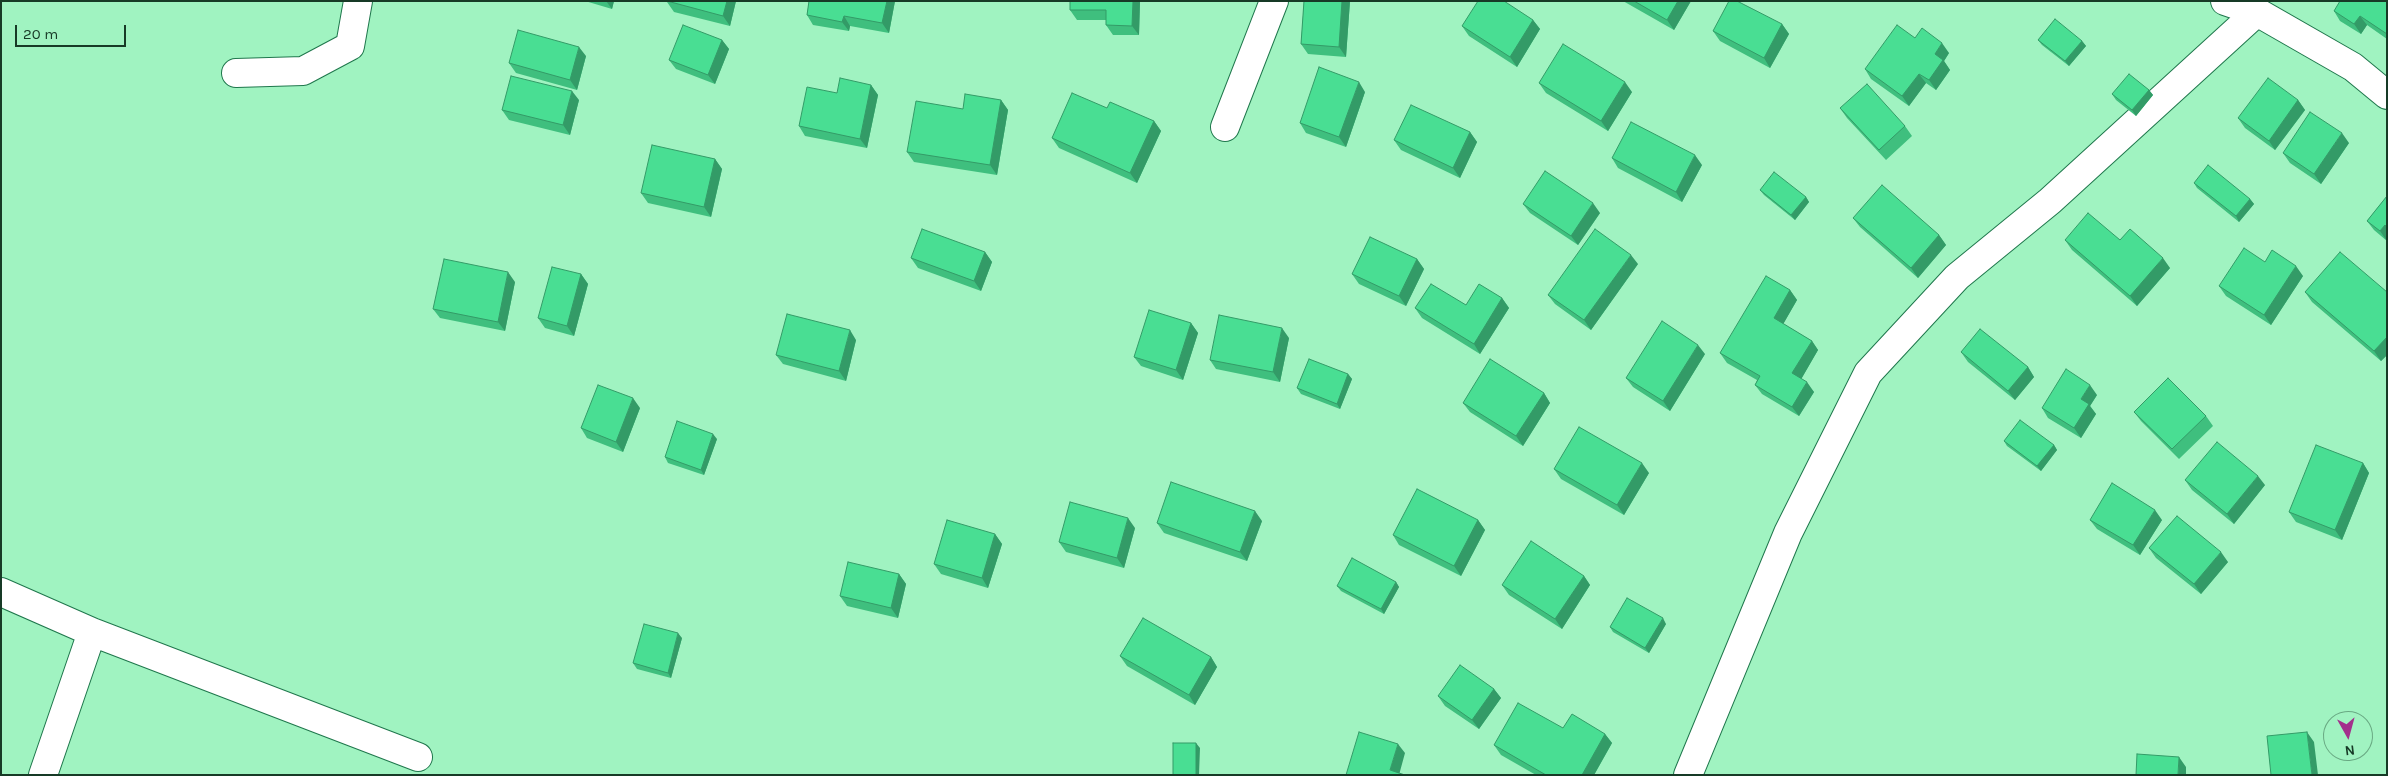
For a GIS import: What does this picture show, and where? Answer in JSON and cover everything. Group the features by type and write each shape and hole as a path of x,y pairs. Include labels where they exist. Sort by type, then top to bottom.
{"street":[{"path":"236,73 303,71 350,46 358,1"},
{"path":"1225,127 1274,1"},
{"path":"2225,1 2257,12 2353,67 2387,95"},
{"path":"1688,775 1788,533 1868,374 1957,277 2050,201 2257,12"},
{"path":"1,592 92,632 418,757"},
{"path":"43,775 92,632"}],"building":[{"path":"667,1 727,1 723,16"},
{"path":"809,1 887,1 882,23 844,16 842,22 807,15"},
{"path":"1070,1 1133,1 1132,26 1106,25 1106,10 1070,10"},
{"path":"1304,1 1342,1 1339,47 1301,44"},
{"path":"1478,1 1504,1 1533,20 1510,57 1462,26"},
{"path":"1634,1 1678,1 1667,20"},
{"path":"1729,1 1737,1 1782,24 1764,58 1713,31"},
{"path":"2340,1 2387,1 2387,34 2360,16 2354,24 2334,11"},
{"path":"2055,19 2082,41 2065,61 2038,40"},
{"path":"683,25 722,40 708,75 669,60"},
{"path":"1897,25 1915,38 1922,28 1942,43 1935,54 1943,60 1929,80 1919,74 1902,96 1865,69"},
{"path":"518,30 579,47 570,80 509,63"},
{"path":"1563,44 1625,82 1601,121 1539,83"},
{"path":"1319,67 1359,82 1339,137 1300,123"},
{"path":"2129,74 2149,90 2132,110 2112,94"},
{"path":"511,76 572,91 563,125 502,110"},
{"path":"840,78 871,85 860,139 799,126 807,87 837,93"},
{"path":"2268,78 2298,100 2269,141 2238,118"},
{"path":"1867,84 1905,126 1879,150 1840,108"},
{"path":"1072,93 1107,108 1110,102 1154,121 1130,173 1052,138"},
{"path":"965,94 1001,100 990,165 907,152 916,101 963,109"},
{"path":"1411,105 1470,132 1453,168 1394,140"},
{"path":"2310,112 2342,133 2314,174 2283,153"},
{"path":"1631,122 1695,155 1676,192 1612,158"},
{"path":"652,145 715,159 704,207 641,193"},
{"path":"2208,165 2250,199 2236,216 2194,183"},
{"path":"1545,171 1593,203 1571,236 1523,204"},
{"path":"1774,172 1806,197 1791,215 1760,190"},
{"path":"1882,185 1939,235 1911,268 1853,218"},
{"path":"2387,196 2387,227 2385,225 2380,231 2367,221"},
{"path":"2088,213 2120,240 2130,229 2163,258 2130,296 2065,240"},
{"path":"922,229 985,252 974,281 911,258"},
{"path":"1595,229 1631,255 1584,320 1548,295"},
{"path":"1370,237 1417,259 1399,296 1352,274"},
{"path":"2244,248 2265,262 2272,250 2296,266 2264,315 2219,286"},
{"path":"2340,252 2387,292 2387,337 2374,351 2305,292"},
{"path":"444,259 508,272 498,322 433,309"},
{"path":"552,267 581,274 567,326 538,318"},
{"path":"1766,276 1790,290 1774,318 1812,341 1792,373 1807,382 1792,407 1755,385 1760,376 1720,353"},
{"path":"1431,284 1466,305 1479,284 1502,298 1474,344 1415,308"},
{"path":"1149,310 1191,323 1176,370 1134,357"},
{"path":"787,314 850,330 839,371 776,355"},
{"path":"1219,315 1282,328 1273,372 1210,360"},
{"path":"1662,321 1698,345 1663,401 1626,378"},
{"path":"1980,329 2028,367 2008,391 1961,352"},
{"path":"1309,359 1348,374 1337,404 1297,388"},
{"path":"1490,359 1544,393 1516,436 1463,403"},
{"path":"2066,369 2090,385 2081,399 2089,404 2074,428 2042,408"},
{"path":"2168,378 2206,416 2172,449 2134,412"},
{"path":"598,385 633,398 616,442 581,428"},
{"path":"2020,420 2054,445 2037,466 2004,441"},
{"path":"677,421 713,434 701,470 665,457"},
{"path":"1579,427 1642,463 1617,505 1554,469"},
{"path":"2217,442 2258,476 2227,514 2185,480"},
{"path":"2316,445 2363,463 2335,530 2289,512"},
{"path":"1171,482 1255,511 1240,552 1157,523"},
{"path":"2112,483 2155,510 2133,545 2090,520"},
{"path":"1417,489 1478,520 1454,566 1393,535"},
{"path":"1070,502 1128,518 1117,558 1059,542"},
{"path":"2177,516 2221,552 2194,584 2149,548"},
{"path":"947,520 995,534 982,578 934,564"},
{"path":"1531,541 1584,576 1555,619 1502,585"},
{"path":"1352,558 1396,582 1381,609 1337,586"},
{"path":"848,562 899,574 891,608 840,596"},
{"path":"1627,598 1663,618 1645,648 1610,627"},
{"path":"1143,618 1211,657 1189,695 1120,656"},
{"path":"644,624 678,633 668,673 633,663"},
{"path":"1460,665 1494,689 1472,720 1438,696"},
{"path":"1518,703 1563,728 1572,714 1605,734 1582,775 1546,775 1494,745"},
{"path":"1359,732 1398,744 1390,770 1405,775 1346,775"},
{"path":"2307,732 2312,775 2271,775 2267,736"},
{"path":"1173,743 1196,743 1196,775 1173,775"},
{"path":"2137,754 2179,757 2178,775 2136,775"}]}
